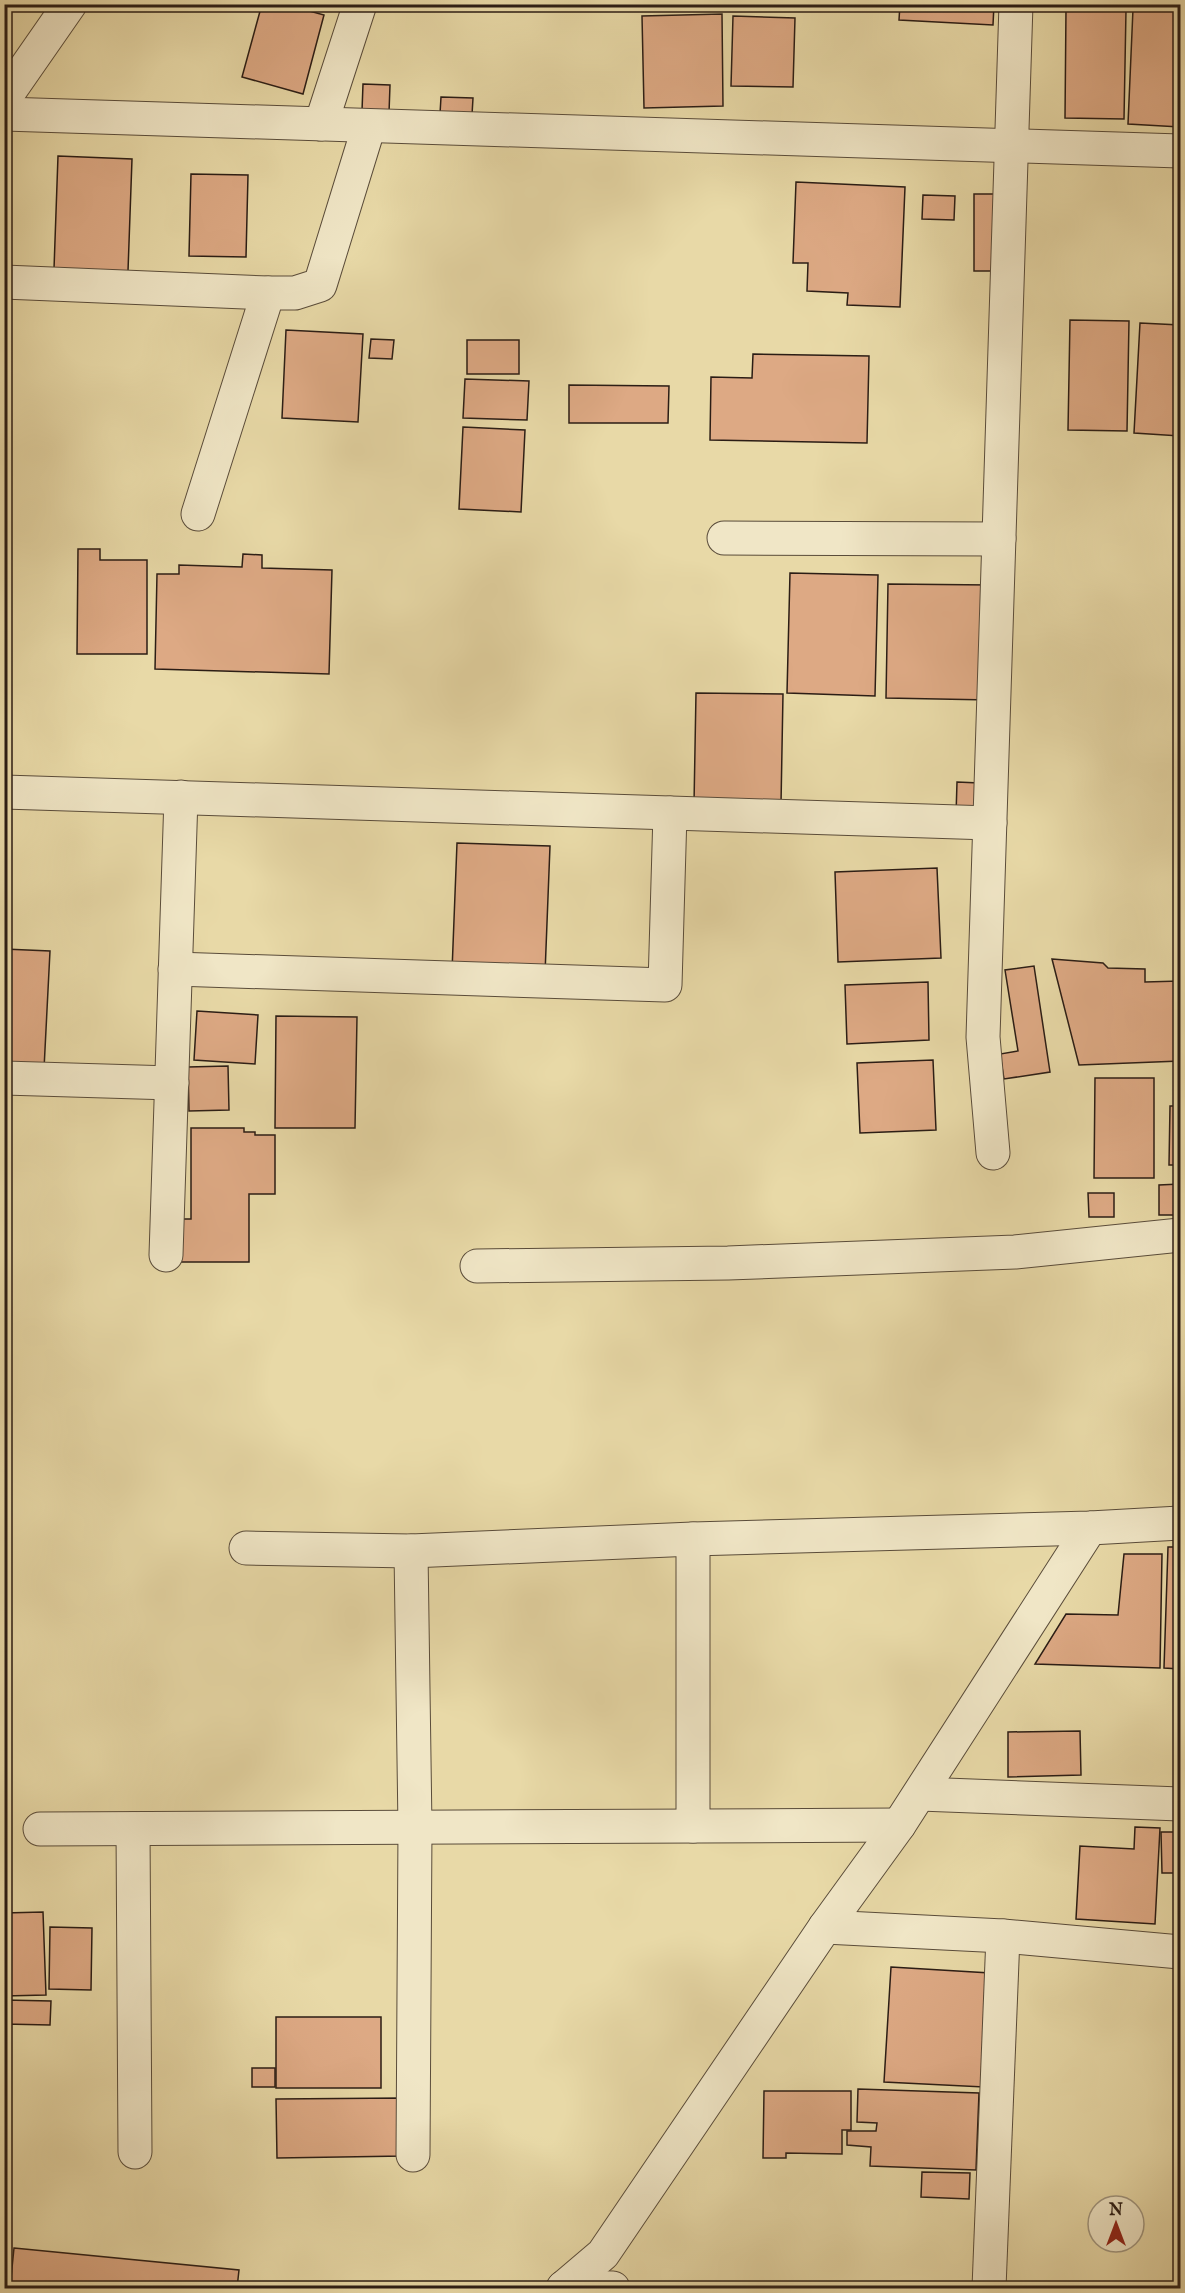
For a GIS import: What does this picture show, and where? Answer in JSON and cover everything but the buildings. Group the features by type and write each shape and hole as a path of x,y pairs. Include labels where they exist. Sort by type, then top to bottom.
{"street":[{"path":"4,99 70,4"},
{"path":"321,124 360,4"},
{"path":"993,1153 983,1037 1016,4"},
{"path":"4,114 1180,151"},
{"path":"4,282 268,293 296,293 320,285 369,126"},
{"path":"198,514 268,293"},
{"path":"724,538 999,539"},
{"path":"4,792 990,823"},
{"path":"166,1255 181,797"},
{"path":"175,969 665,985 670,813"},
{"path":"4,1078 171,1083"},
{"path":"477,1266 728,1263 1015,1252 1180,1235"},
{"path":"246,1548 411,1551 1180,1523"},
{"path":"564,2288 603,2254 825,1927 920,1794 1090,1528"},
{"path":"693,1539 693,1826"},
{"path":"411,1551 414,1828 413,2155"},
{"path":"920,1794 1180,1804"},
{"path":"40,1830 899,1825"},
{"path":"133,1830 135,2152"},
{"path":"825,1927 1003,1936 1180,1952"},
{"path":"989,2289 1003,1936"},
{"path":"564,2288 613,2289"}]}
